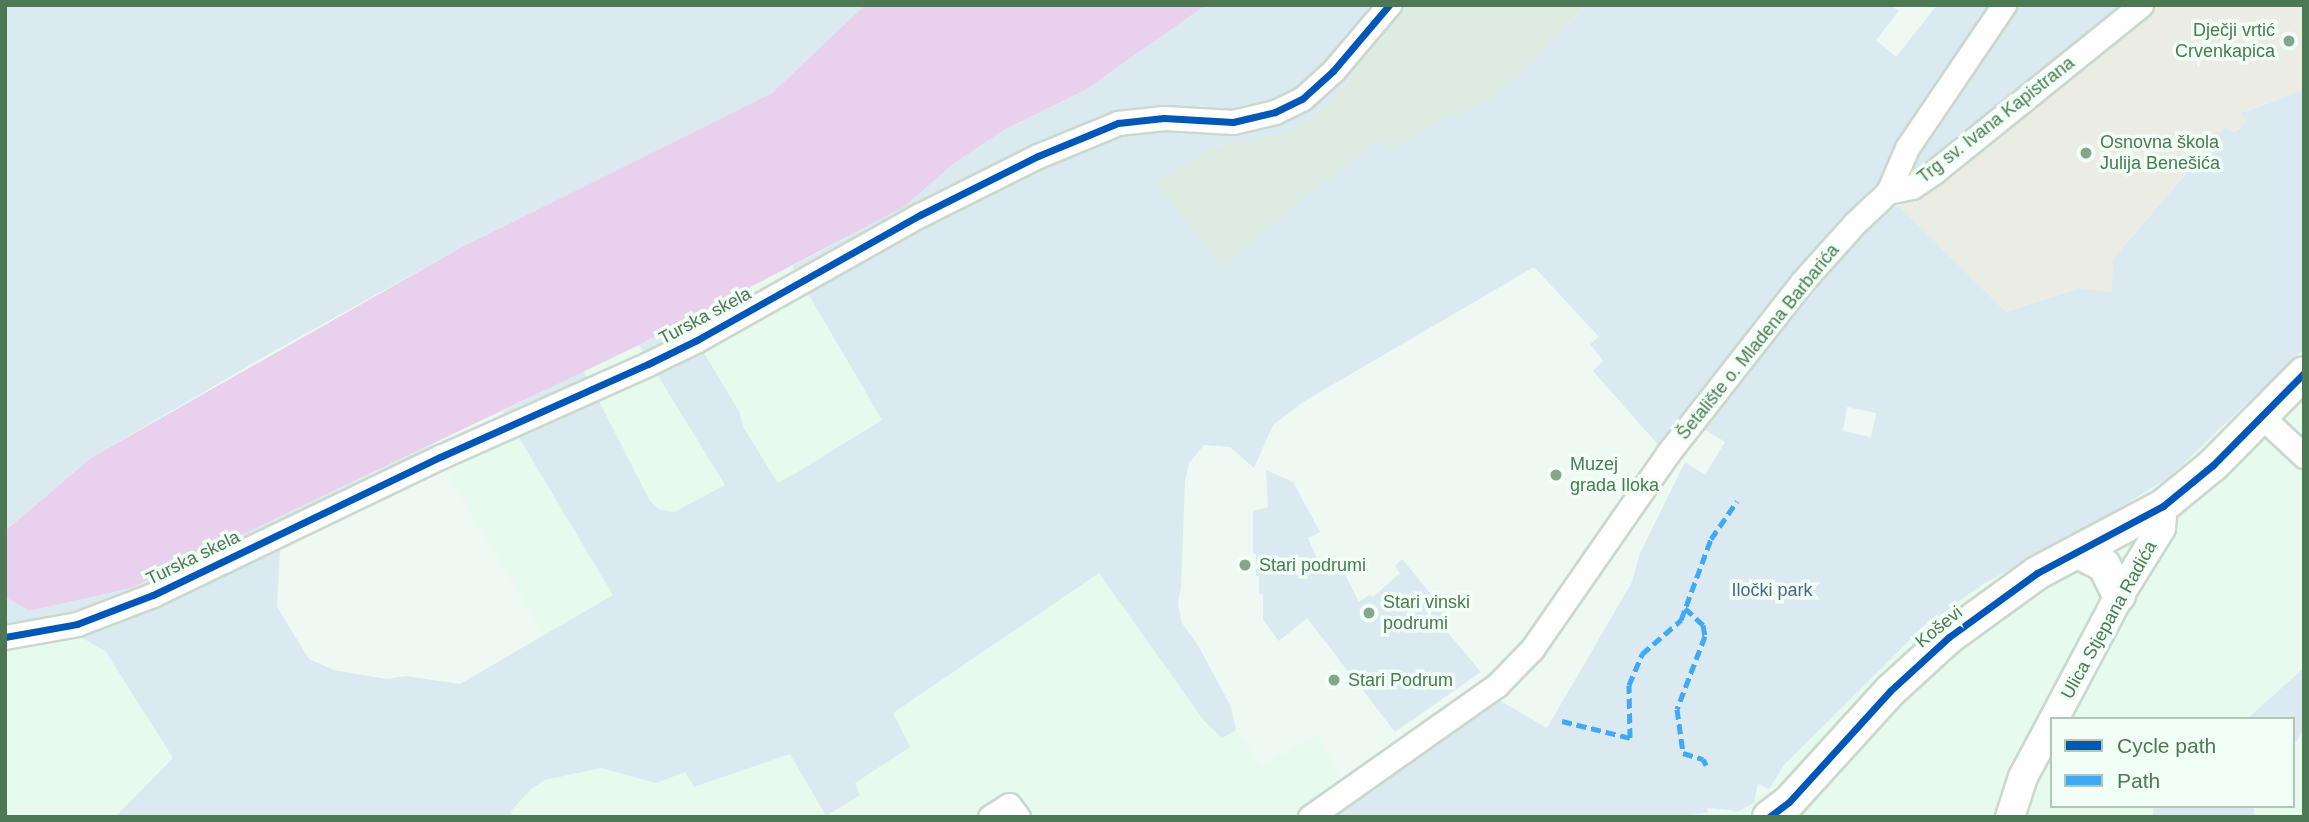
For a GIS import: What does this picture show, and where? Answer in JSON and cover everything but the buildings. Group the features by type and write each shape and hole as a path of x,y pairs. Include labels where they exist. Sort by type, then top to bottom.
{"main road":[{"path":"2163,506 2213,465 2304,373"},
{"name":"Koševi","path":"1769,817 1789,802 1890,691 1949,637 2037,573 2163,506"},
{"path":"2078,552 2104,565 2119,596"}],"street":[{"name":"Turska skela","path":"5,638 77,624 153,595 440,457 685,346 920,215 1038,156 1107,127 1118,123 1164,118 1233,122 1275,112 1302,99 1333,71 1389,5"},
{"name":"Trg sv. Ivana Kapistrana","path":"1888,192 1907,148 2004,5"},
{"name":"Trg sv. Ivana Kapistrana","path":"1888,192 1912,187 1934,172 2141,5"},
{"name":"Šetalište o. Mladena Barbarića","path":"1310,817 1497,685 1532,649 1668,453 1802,282 1854,223 1888,192"},
{"path":"2261,416 2304,456"},
{"name":"Ulica Stjepana Radića","path":"2055,717 2119,596 2161,528 2163,506"},
{"name":"Ulica Stjepana Radića","path":"2010,817 2024,777 2050,727"},
{"path":"990,817 1009,805 1018,817"}],"shaded area":[{"path":"865,5 1206,5 1085,90 1004,130 953,164 904,207 639,345 131,588 29,611 5,597 5,531 91,458 460,248 772,93"},
{"path":"1409,5 1587,5 1519,75 1485,103 1450,117 1389,149 1381,139 1222,267 1159,187 1159,179 1215,146 1290,132 1330,102"},
{"name":"Osnovna škola Julija Benešića","path":"2147,5 2304,5 2304,90 2242,112 2245,120 2242,127 2235,132 2225,128 2113,259 2113,292 2081,288 2006,312 1899,206"},
{"path":"792,266 882,420 778,483 743,427 740,413 685,321"},
{"path":"639,345 725,486 674,512 659,509 650,501 583,370"},
{"path":"2304,349 2304,817 1662,817 1729,813 1769,789 1784,765 1921,629 1983,584 2094,524 2220,431"},
{"path":"503,411 613,594 545,636 434,452"},
{"path":"1099,573 1205,722 1222,738 1236,730 1262,765 1318,735 1361,817 512,817 510,812 531,789 545,780 601,768 628,774 685,772 694,787 790,754 825,816 854,783 910,747 893,713"},
{"path":"64,627 106,652 173,757 115,817 5,817 5,637"}],"green space":[{"path":"5,5 865,5 772,93 460,248 262,358 91,458 5,531"},
{"path":"1206,5 1409,5 1330,102 1290,132 1215,146 1159,179 1159,187 1222,267 1381,139 1389,149 1450,117 1485,103 1519,75 1587,5 1890,5 1899,11 1876,40 1896,57 1937,5 1995,5 1873,190 1776,301 1660,447 1593,371 1603,361 1590,344 1599,337 1534,267 1303,402 1273,425 1254,468 1230,447 1204,445 1189,463 1185,481 1178,603 1182,623 1199,647 1231,707 1236,730 1222,738 1205,722 1099,573 893,713 910,747 855,783 860,795 826,816 790,754 694,787 685,772 656,783 601,768 545,780 531,789 511,811 512,817 115,817 173,758 106,652 64,627 5,637 5,597 29,611 131,588 431,445 438,458 281,533 277,607 309,659 334,670 387,679 405,676 460,684 613,595 503,411 583,370 650,501 659,509 674,512 725,485 639,345 685,321 740,413 743,427 778,483 796,473 882,420 792,266 904,207 953,164 1004,130 1085,90"},
{"path":"2010,5 2130,5 1925,173 1916,171 1910,165 1910,155"},
{"name":"Iločki park","path":"2304,90 2304,349 2169,477 2094,524 1983,584 1921,629 1784,765 1769,789 1758,784 1754,803 1738,811 1707,808 1708,813 1662,817 1329,817 1336,802 1499,700 1547,728 1632,582 1640,553 1685,462 1705,475 1725,442 1704,429 1750,365 1876,212 1899,206 2006,312 2081,288 2112,292 2113,259 2225,128 2235,132 2242,127 2245,120 2241,113","holes":["1847,407 1876,413 1871,437 1843,431"]},
{"path":"1266,470 1293,482 1320,532 1308,538 1319,563 1335,555 1359,602 1369,595 1373,597 1400,573 1395,566 1402,559 1449,616 1440,623 1481,672 1395,732 1307,618 1279,641 1263,620 1263,594 1259,594 1256,554 1253,554 1253,511 1268,507"},
{"path":"2304,668 2304,730 2295,743 2295,717 2249,717"},
{"path":"2153,808 2254,808 2254,817 2153,817"}],"marked path":[{"path":"1562,721 1630,738 1629,685 1642,654 1681,620 1711,539 1737,501"},
{"path":"1685,608 1703,625 1705,636 1677,709 1683,753 1703,759 1706,765"}],"cycle path":[{"path":"5,637 77,624 153,595 440,457 697,340 920,215 1038,156 1118,123 1164,118 1233,122 1275,112 1302,99 1333,71 1389,5"},
{"path":"1769,817 1789,802 1890,691 1949,637 2037,573 2163,506 2213,465 2304,373"}],"place":[{"name":"Dječji vrtić Crvenkapica","path":"2289,41"},
{"name":"Osnovna škola Julija Benešića","path":"2086,153"},
{"name":"Muzej grada Iloka","path":"1556,475"},
{"name":"Stari podrumi","path":"1245,565"},
{"name":"Stari vinski podrumi","path":"1369,613"},
{"name":"Stari Podrum","path":"1334,680"}]}
